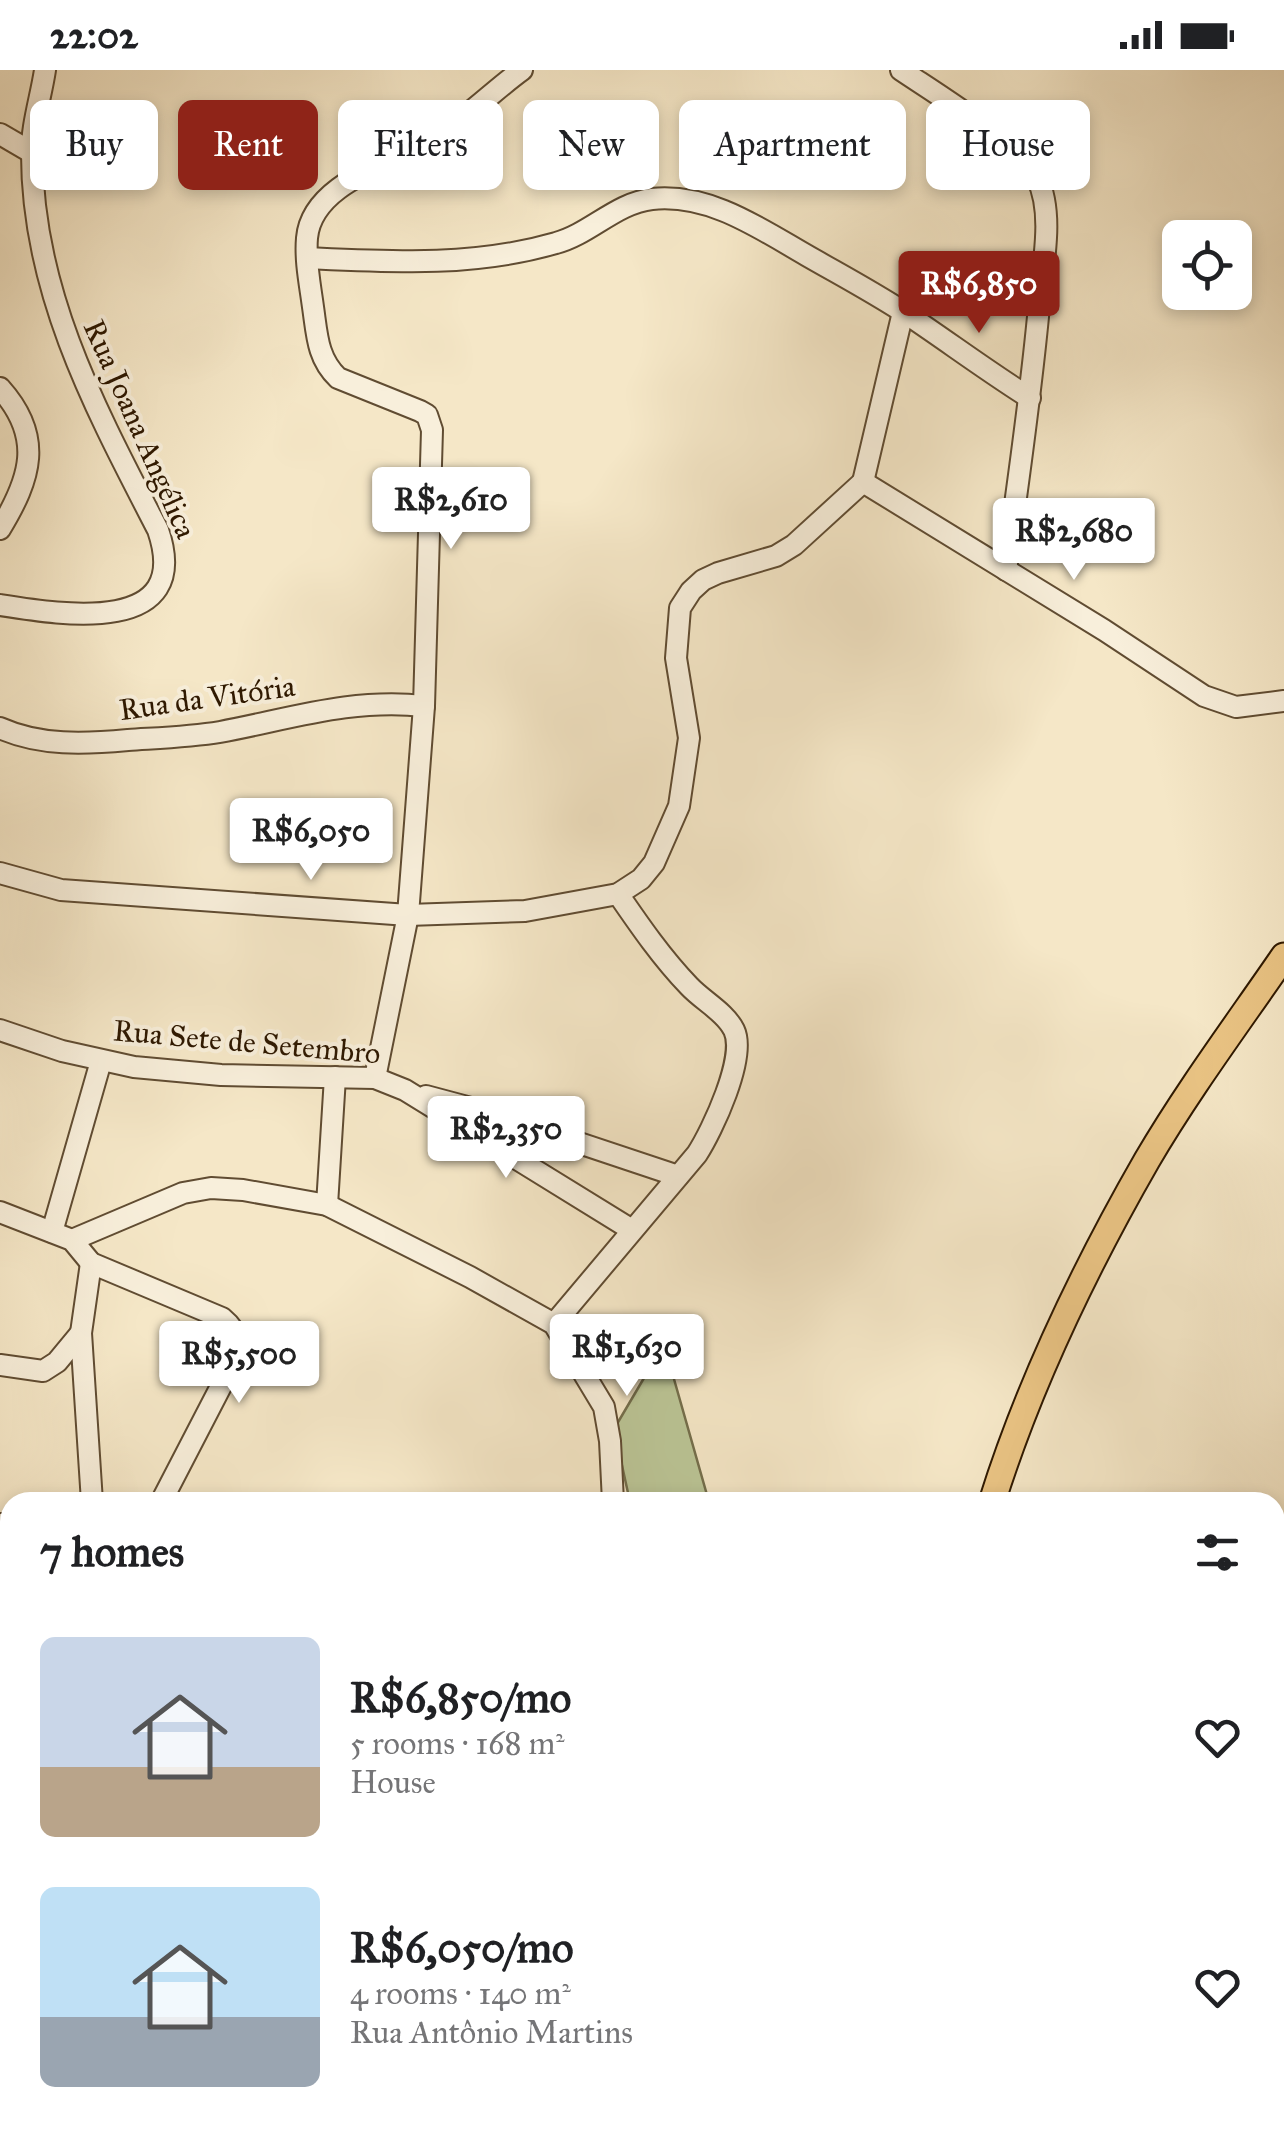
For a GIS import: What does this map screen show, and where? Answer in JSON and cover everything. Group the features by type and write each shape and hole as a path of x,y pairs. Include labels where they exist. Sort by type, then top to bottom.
{"main road":[{"path":"996,1492 1038,1382 1102,1241 1150,1157 1284,956"}],"street":[{"name":"Rua Joana Angélica","path":"40,100 45,70"},
{"path":"376,1078 408,915 424,706 430,421 420,411 338,378 328,369 319,350 307,233 313,218 344,184 360,172 434,139 522,70"},
{"path":"901,70 1008,146 1026,161 1039,182 1046,224 1030,398 1006,570"},
{"path":"0,134 30,151"},
{"name":"Rua Joana Angélica","path":"0,605 63,612 109,613 129,609 156,592 166,566 158,530 80,377 56,314 40,241 35,190"},
{"path":"307,258 402,263 480,260 570,239 633,203 654,199 685,201 750,221 903,312 1030,398"},
{"path":"0,873 61,890 408,915 526,912 618,894 641,879 654,863 679,806 689,738 676,658 680,608 691,591 718,572 776,556 794,546 863,482 903,312"},
{"path":"0,388 18,414 30,447 24,482 0,529"},
{"path":"863,482 1104,630 1182,684 1221,704 1250,707 1284,701"},
{"name":"Rua da Vitória","path":"0,728 18,736 62,743 103,742 214,733 343,706 386,702 424,706"},
{"path":"554,1324 708,1136 736,1048 734,1032 654,945 618,894"},
{"name":"Rua Sete de Setembro","path":"0,1030 134,1067 376,1078 405,1090 632,1230"},
{"path":"62,1236 101,1061"},
{"path":"327,1205 335,1077"},
{"path":"405,1090 486,1112 678,1176"},
{"path":"62,1236 183,1193 211,1188 327,1205 554,1324 596,1390 608,1421 613,1492"},
{"path":"0,1212 62,1236 91,1262 222,1318 235,1332 239,1346 166,1492"},
{"path":"91,1262 80,1332 91,1492"},
{"path":"0,1364 43,1371 57,1362 80,1332"}],"green space":[{"path":"664,1344 706,1492 628,1492 614,1429"}]}
